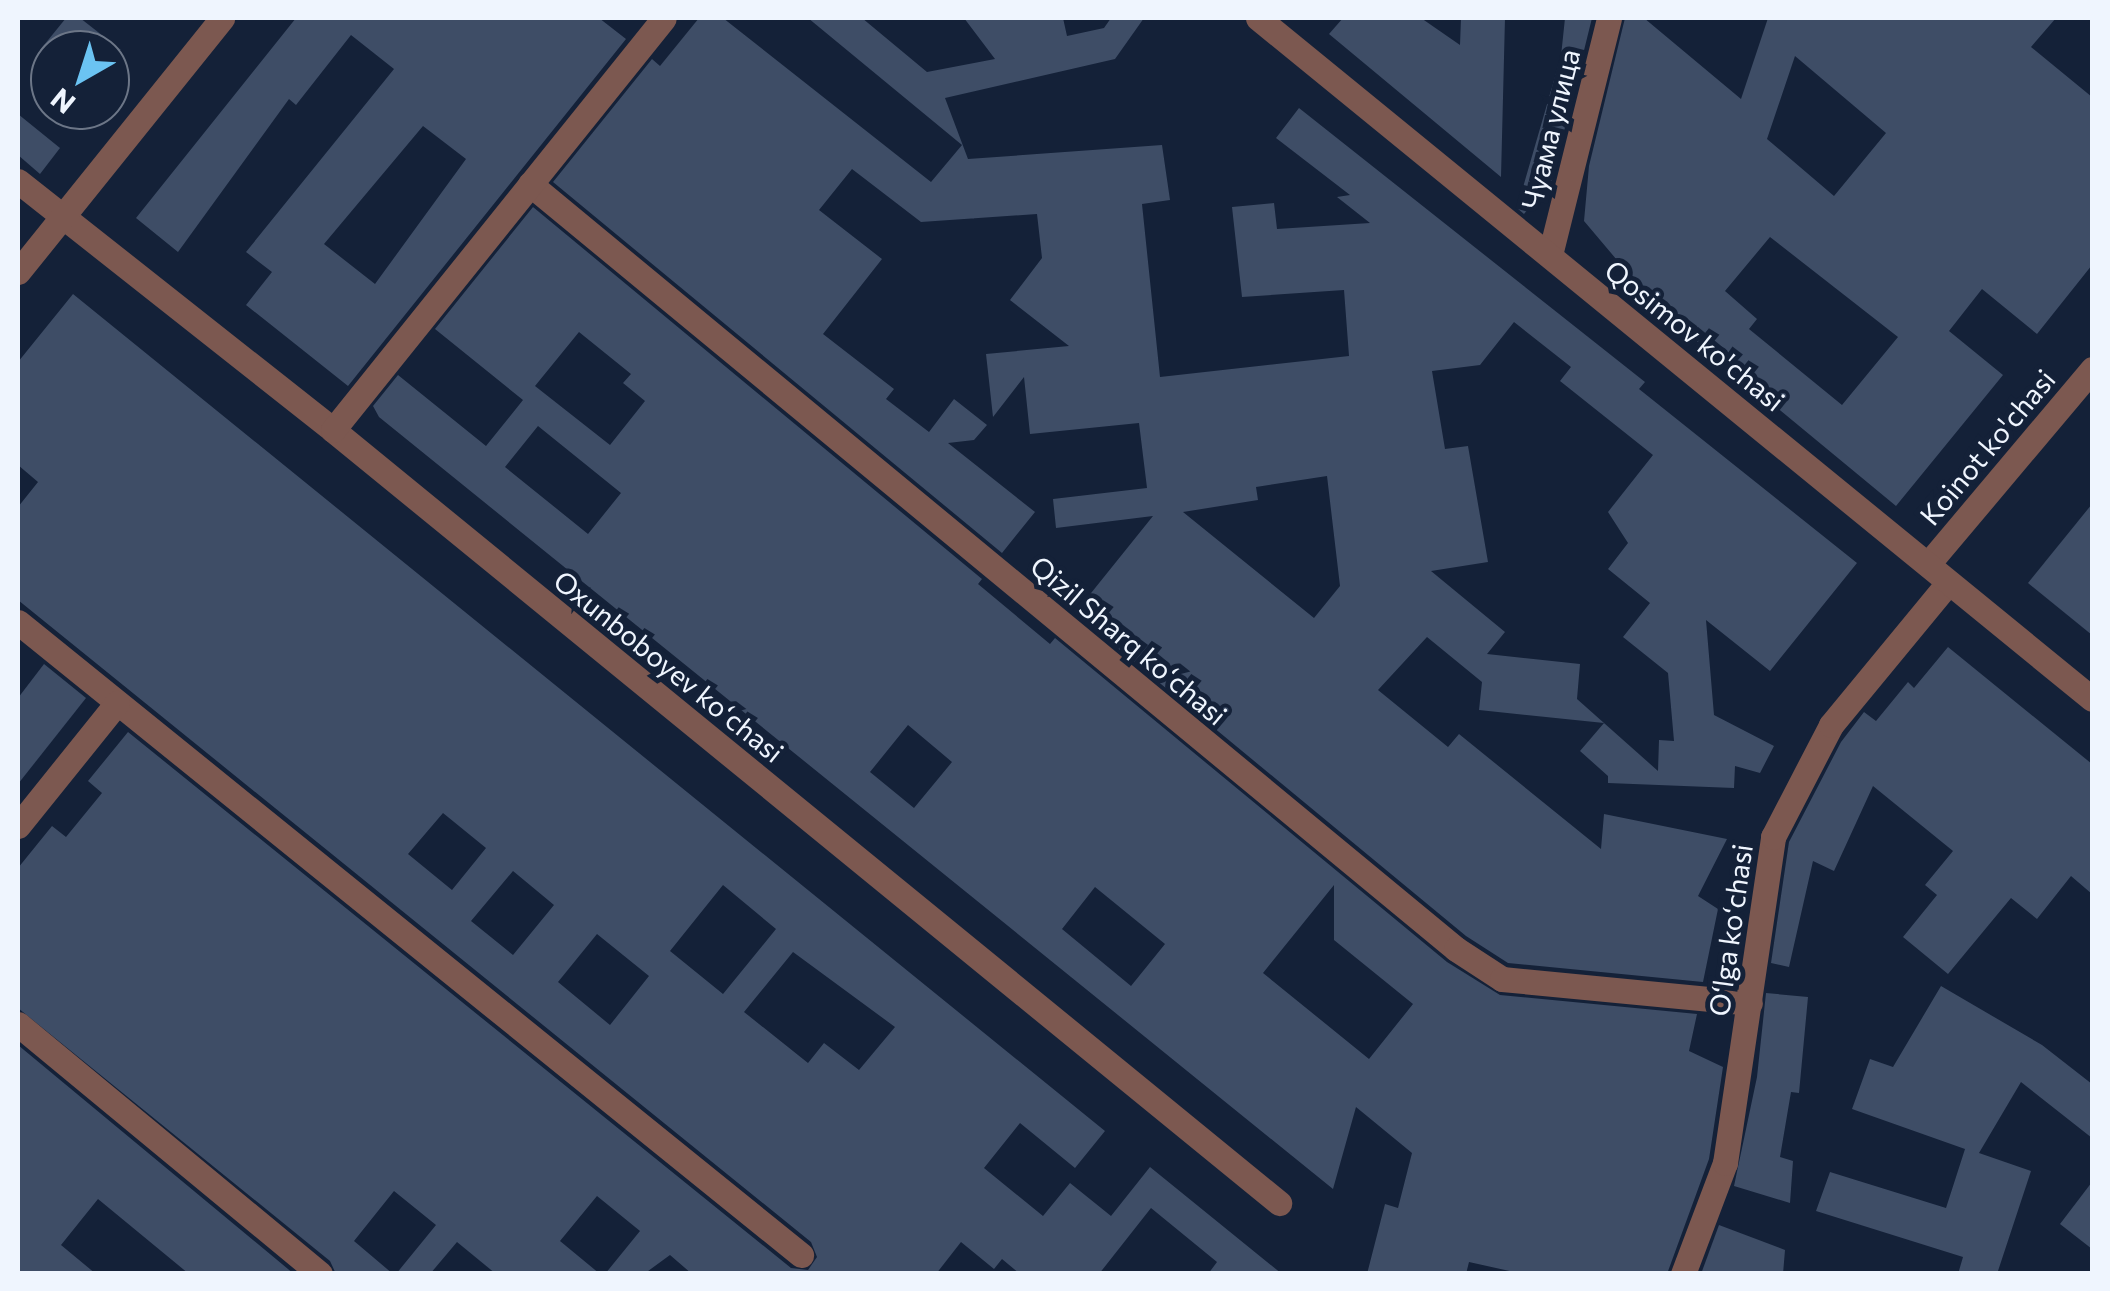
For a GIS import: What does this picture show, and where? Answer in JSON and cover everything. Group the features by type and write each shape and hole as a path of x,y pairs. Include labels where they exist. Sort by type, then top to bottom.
{"street":[{"path":"18,272 222,18"},
{"path":"333,430 664,18"},
{"name":"Qosimov ko'chasi","path":"1258,18 2092,699"},
{"name":"Чуама улица","path":"1550,255 1609,18"},
{"name":"Oxunboboyev koʻchasi","path":"18,181 333,430 1279,1203"},
{"name":"Qizil Sharq koʻchasi","path":"530,184 1456,949 1502,978 1750,1004"},
{"name":"Koinot ko'chasi","path":"1928,564 2092,369"},
{"name":"Oʻlga koʻchasi","path":"1683,1274 1725,1163 1772,837 1831,726 1948,582"},
{"path":"18,622 801,1256"},
{"path":"18,826 116,703"},
{"path":"18,1024 320,1274"}],"building":[{"path":"66,18 80,18 95,30 56,30"},
{"path":"296,18 599,18 626,39 348,386 246,305 272,272 246,252 394,69 351,35 296,105 289,99 178,252 136,218","holes":["423,126 466,159 375,284 324,244"]},
{"path":"699,18 723,18 931,182 962,145 808,18 862,18 927,72 995,59 964,18 1063,18 1067,36 1104,28 1111,18 1144,18 1115,59 945,98 968,159 1162,145 1170,200 1142,204 1160,377 1349,356 1344,290 1242,297 1232,207 1274,203 1277,229 1370,223 1337,197 1350,195 1276,138 1299,108 1645,382 1639,389 1857,563 1770,671 1706,620 1714,715 1774,746 1760,773 1735,766 1734,788 1608,783 1608,776 1580,751 1604,723 1479,710 1482,682 1427,637 1378,690 1448,747 1459,734 1601,849 1604,814 1727,839 1698,896 1718,909 1703,982 1508,963 1466,936 1075,613 1153,516 1056,528 1053,499 1147,488 1139,423 1030,434 1024,377 993,417 986,354 1069,346 1010,300 1042,258 1037,214 921,222 852,169 819,210 882,259 823,334 894,389 886,399 929,432 954,399 987,425 974,440 948,443 1035,512 1002,553 553,182 652,59 660,66","holes":["1514,322 1571,367 1560,381 1653,455 1608,512 1628,543 1608,569 1650,603 1623,637 1668,673 1674,741 1659,740 1658,771 1577,699 1580,664 1487,654 1505,632 1431,571 1488,562 1468,446 1445,449 1432,371 1480,365","1327,476 1340,586 1314,618 1183,512 1258,500 1256,487"]},
{"path":"1343,18 1421,18 1460,45 1461,18 1505,18 1501,177 1329,34"},
{"path":"1565,18 1592,18 1552,180 1524,214 1517,208 1561,56"},
{"path":"1625,18 1644,18 1741,99 1768,18 2056,18 2031,47 2092,97 2092,265 2037,334 1982,289 1949,331 2003,375 1896,506 1660,311 1584,221 1589,166","holes":["1795,56 1886,133 1834,196 1767,139","1770,237 1898,337 1842,405 1749,329 1757,319 1725,291"]},
{"path":"18,114 30,124 30,130 38,130 60,148 40,174 18,155"},
{"path":"533,207 982,579 978,584 1050,644 1055,638 1447,962 1500,995 1697,1014 1689,1051 1723,1067 1709,1159 1667,1274 1523,1274 1469,1262 1466,1274 1367,1274 1385,1204 1398,1208 1412,1153 1356,1107 1333,1189 379,417 373,406 398,375 486,446 523,400 435,329","holes":["579,332 631,374 623,383 645,401 610,445 535,386","538,426 621,493 588,534 505,467","908,725 952,762 914,808 870,772","1334,885 1334,940 1413,1004 1369,1059 1263,973","1095,887 1165,944 1131,986 1062,929"]},
{"path":"73,294 1105,1131 1075,1168 1020,1123 984,1168 1043,1216 1070,1183 1111,1216 1150,1167 1282,1274 1208,1274 1217,1262 1151,1208 1099,1274 1020,1274 1002,1259 994,1269 961,1242 936,1274 692,1274 670,1255 644,1274 605,1274 640,1231 597,1196 560,1241 600,1274 496,1274 457,1242 430,1274 396,1274 436,1225 394,1191 354,1241 393,1274 336,1274 330,1261 18,1008 18,868 52,826 66,837 102,793 88,781 128,732 791,1268 808,1270 817,1257 811,1242 18,600 18,507 38,482 18,465 18,362","holes":["443,813 486,848 452,890 408,854","513,871 554,905 513,955 471,921","723,885 776,929 723,994 670,951","597,934 649,976 610,1025 558,982","793,952 895,1027 859,1070 824,1043 808,1063 744,1012"]},
{"path":"2092,504 2092,635 2028,583"},
{"path":"1948,647 2092,764 2092,894 2071,876 2037,919 2011,898 1948,974 1903,937 1937,895 1925,885 1953,851 1873,786 1834,871 1813,861 1789,967 1771,963 1789,842 1841,742 1864,712 1876,721 1908,682 1914,688"},
{"path":"44,664 86,698 18,784 18,698"},
{"path":"1941,986 2042,1045 2092,1084 2092,1138 2021,1082 1979,1153 2031,1171 1997,1274 1958,1274 1963,1257 1816,1211 1830,1172 1946,1208 1965,1149 1852,1109 1870,1059 1893,1067"},
{"path":"1766,993 1808,997 1799,1093 1791,1092 1780,1157 1793,1161 1790,1203 1734,1186 1757,1077"},
{"path":"18,1045 294,1274 189,1274 98,1199 61,1245 96,1274 18,1274"},
{"path":"2092,1182 2092,1249 2060,1224"},
{"path":"1719,1225 1785,1250 1783,1274 1701,1274"}]}
